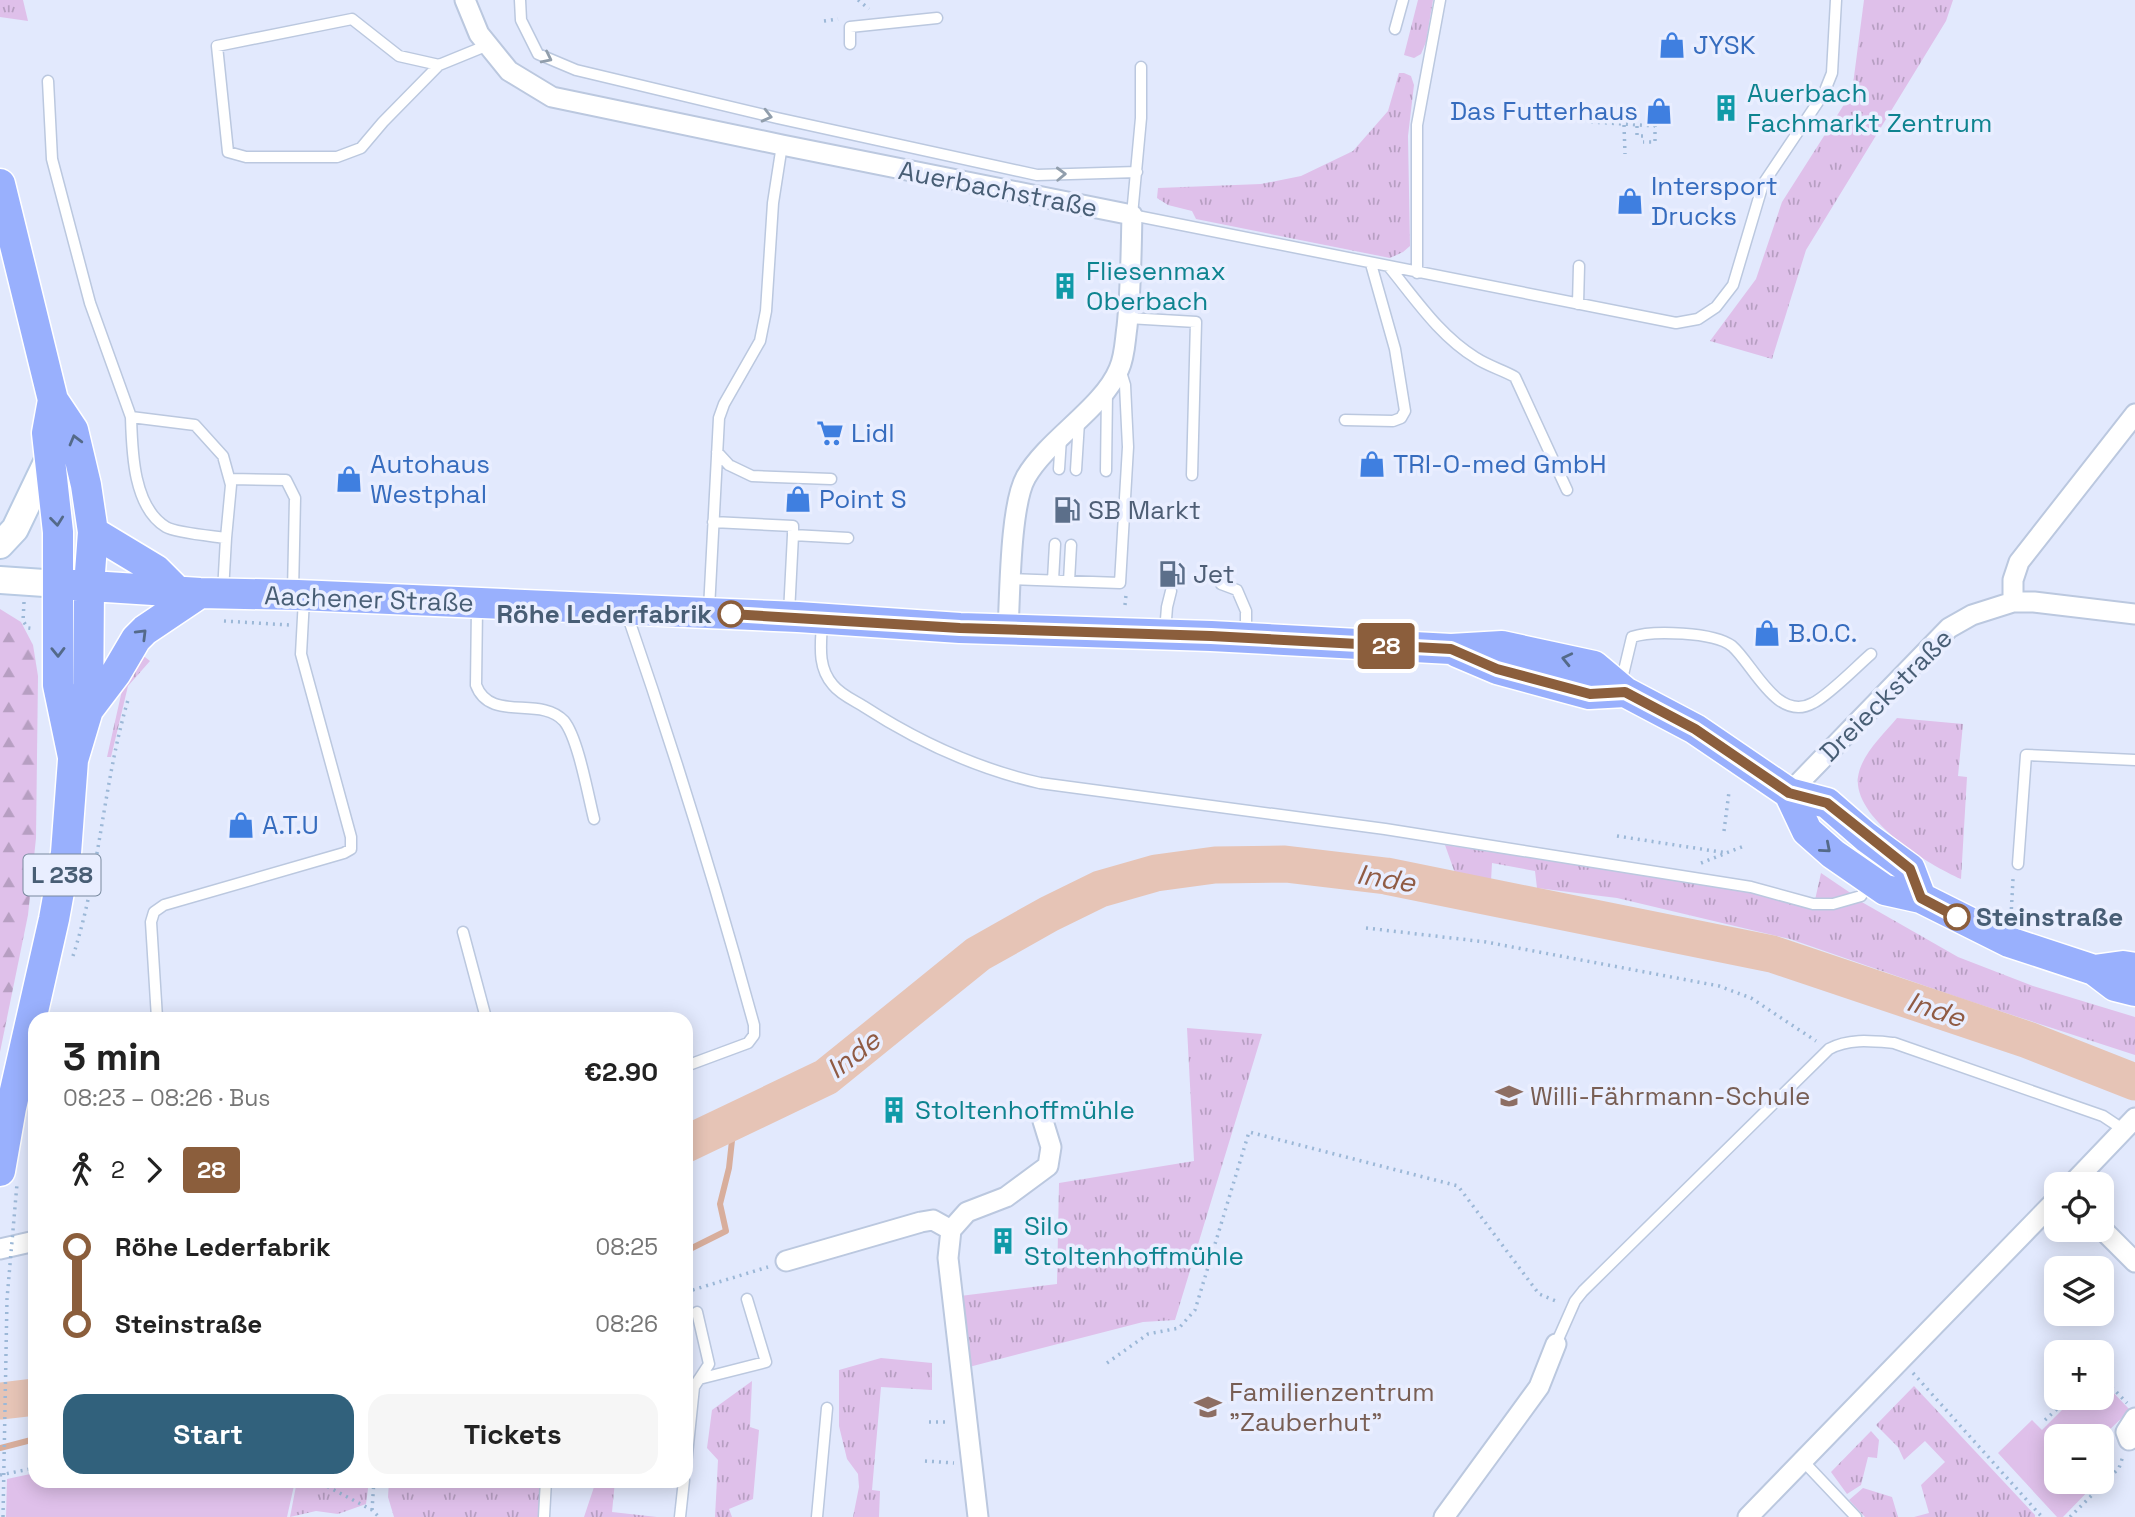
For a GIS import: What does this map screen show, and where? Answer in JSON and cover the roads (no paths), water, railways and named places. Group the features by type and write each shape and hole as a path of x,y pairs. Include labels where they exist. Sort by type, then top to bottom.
{"main road":[{"name":"L 238","path":"0,184 54,400 73,430 86,485 93,532 89,586 88,710 73,760 64,867 33,1012"},
{"name":"L 238","path":"54,400 47,433 57,520 58,685 73,760"},
{"path":"0,545 15,529 49,458"},
{"path":"93,532 204,599"},
{"name":"Aachener Straße","path":"0,580 89,586 204,599 298,595 1451,649 1497,669 1590,694 1622,690"},
{"path":"88,710 116,673 135,639 145,630 204,599"},
{"path":"1622,690 1695,729 1789,793 1827,803 1910,869 1921,898"},
{"path":"1789,793 1807,831 1833,855 1885,890 1921,898 2009,942 2094,970 2115,986 2135,991"},
{"path":"2094,970 2123,966 2135,968"},
{"name":"L 238","path":"9,1177 11,1108 28,1034"}],"street":[{"name":"Auerbachstraße","path":"465,0 479,34 509,71 552,97 1132,215 1128,318 1119,368 1107,388 1025,478 1018,498 1008,629"},
{"path":"2135,414 2019,562 2013,580 2013,602 2135,614"},
{"name":"Dreieckstraße","path":"1789,793 1949,628 1972,615 2013,602"},
{"path":"978,1517 948,1258 951,1230 967,1212 1006,1197 1048,1166 1051,1147 1043,1121"},
{"path":"2083,1172 2129,1124"},
{"path":"1748,1517 2044,1212"},
{"path":"786,1261 921,1222 933,1220 951,1230"},
{"path":"2114,1240 2135,1262"},
{"path":"0,1249 28,1243"},
{"path":"1444,1517 1539,1387 1556,1344"},
{"path":"2129,1440 2126,1432 2135,1419"}],"lane":[{"path":"520,0 521,20 538,54 576,70 776,118 1037,175 1137,172"},
{"path":"1395,29 1403,0"},
{"path":"1417,273 1417,125 1440,0"},
{"path":"1141,67 1137,172 1132,215 1676,323 1698,319 1716,307 1733,285 1763,184 1824,93 1832,73 1836,0"},
{"path":"850,44 849,27 937,18"},
{"path":"439,65 399,56 352,19 217,46 228,152 246,158 337,158 361,148 439,65 488,45"},
{"path":"48,81 52,159 90,303 131,417 132,453 137,481 150,512 167,528 226,538"},
{"path":"709,614 719,418 724,404 760,341 766,311 773,203 782,145"},
{"path":"1345,420 1393,421 1401,418 1405,411 1395,349 1371,264"},
{"path":"1578,304 1579,266"},
{"path":"1390,268 1438,327 1477,359 1515,377 1567,490"},
{"path":"1128,318 1196,322 1192,475"},
{"path":"1011,579 1120,583 1128,447 1125,385 1119,368"},
{"path":"1106,471 1107,388"},
{"path":"131,417 195,425 223,456 231,485 226,538 204,599"},
{"path":"1076,470 1079,418"},
{"path":"1059,469 1061,436"},
{"path":"717,452 729,465 752,476 831,479"},
{"path":"157,1012 151,922 154,912 164,905 351,849 351,837 301,654 303,625 298,595 295,498 286,480 230,479"},
{"path":"713,522 793,526 788,617"},
{"path":"793,535 848,538"},
{"path":"1053,580 1055,544"},
{"path":"1069,581 1071,545"},
{"path":"1221,584 1237,590 1246,611 1246,638"},
{"path":"1164,635 1171,591"},
{"path":"478,603 476,685 480,697 489,704 550,712 562,719 571,732 594,819"},
{"path":"626,610 716,888 754,1025 754,1035 748,1043 693,1063"},
{"path":"822,619 820,657 823,669 833,685 889,722 975,764 1011,776 1040,783 1385,829 1673,874 1751,887 1821,904 1833,904 1861,896 1871,880"},
{"path":"1622,690 1632,637 1643,633 1708,636 1731,645 1777,700 1793,707 1812,704 1871,654"},
{"path":"2018,864 2026,755 2135,760"},
{"path":"463,932 484,1012"},
{"path":"1556,1344 1572,1308 1583,1292 1829,1049 1841,1042 1894,1043 2129,1124"},
{"path":"699,1379 766,1362 747,1299"},
{"path":"693,1397 694,1387 709,1364 697,1312"},
{"path":"817,1517 827,1408"},
{"path":"1802,1461 1856,1517"},
{"path":"544,1517 546,1488"},
{"path":"680,1517 683,1488"}],"waterway":[{"name":"Inde","path":"693,1141 826,1077 978,954 1049,914 1100,889 1156,873 1215,865 1285,864 1386,876 1772,954 2028,1040 2135,1082"},
{"path":"693,1248 726,1231 720,1204 729,1168 734,1122"},
{"name":"Inde","path":"0,1401 28,1398"},
{"path":"0,1448 28,1441"}],"place":[{"name":"JYSK","path":"1672,45"},
{"name":"Auerbach Fachmarkt Zentrum","path":"1726,108"},
{"name":"Das Futterhaus","path":"1659,111"},
{"name":"Intersport Drucks","path":"1630,201"},
{"name":"Fliesenmax Oberbach","path":"1065,286"},
{"name":"Lidl","path":"830,433"},
{"name":"TRI-O-med GmbH","path":"1372,464"},
{"name":"Autohaus Westphal","path":"349,479"},
{"name":"Point S","path":"798,499"},
{"name":"SB Markt","path":"1067,510"},
{"name":"Jet","path":"1172,574"},
{"name":"Röhe Lederfabrik","path":"731,614"},
{"name":"B.O.C.","path":"1767,633"},
{"name":"A.T.U","path":"241,825"},
{"name":"Steinstraße","path":"1957,917"},
{"name":"Willi-Fährmann-Schule","path":"1509,1096"},
{"name":"Stoltenhoffmühle","path":"894,1110"},
{"name":"Silo Stoltenhoffmühle","path":"1003,1241"},
{"name":"Familienzentrum \"Zauberhut\"","path":"1208,1407"}]}
